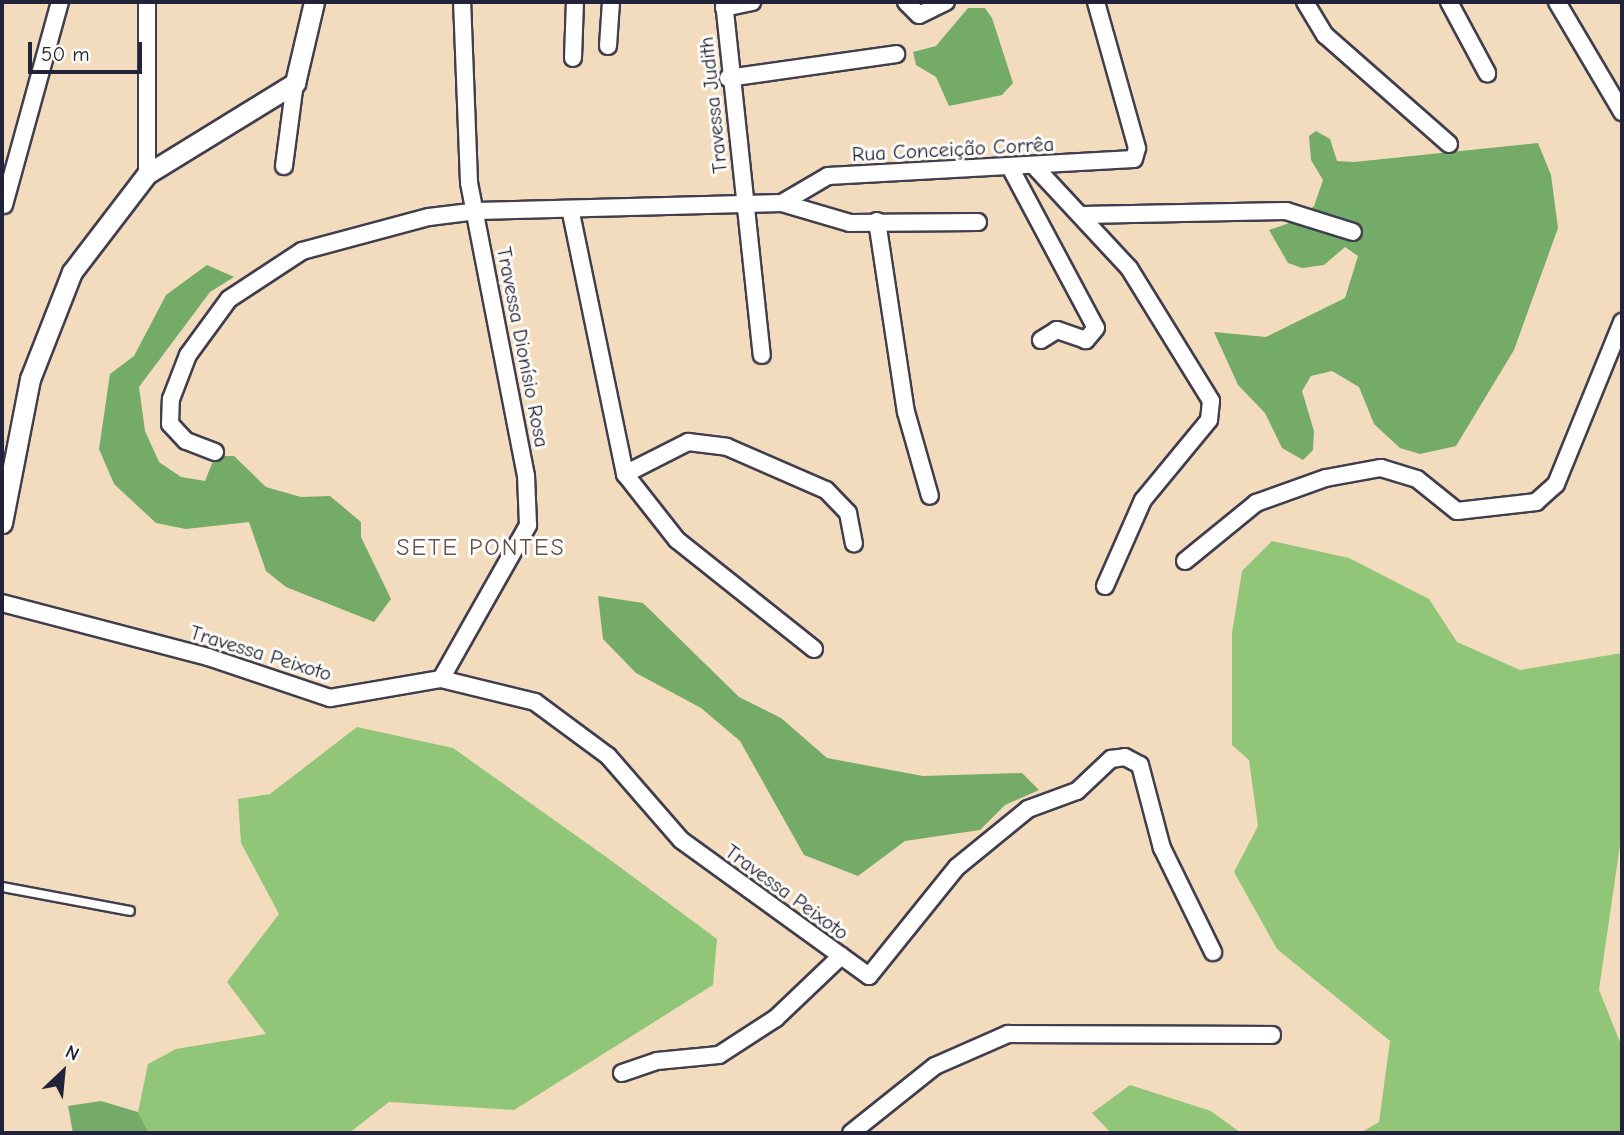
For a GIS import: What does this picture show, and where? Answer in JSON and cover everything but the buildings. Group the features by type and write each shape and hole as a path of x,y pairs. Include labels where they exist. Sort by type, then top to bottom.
{"street":[{"path":"4,205 60,2"},
{"path":"146,174 147,2"},
{"path":"284,166 295,83 314,2"},
{"name":"Travessa Dionísio Rosa","path":"441,679 528,525 526,477 477,211 469,181 462,2"},
{"path":"573,58 575,2"},
{"path":"608,46 611,2"},
{"path":"724,5 752,2"},
{"path":"906,2 919,15 946,2"},
{"name":"Rua Conceição Corrêa","path":"782,203 828,176 1036,168 1134,159 1137,149 1096,2"},
{"path":"1305,2 1325,35 1449,144"},
{"path":"1449,2 1487,73"},
{"path":"1557,2 1622,112"},
{"name":"Travessa Judith","path":"724,5 729,78 762,355"},
{"path":"729,78 896,54"},
{"path":"2,523 15,433 52,319 100,227 146,174 295,83"},
{"path":"1036,168 1129,268 1204,383 1212,411 1143,500 1105,586"},
{"path":"1011,169 1096,328 1079,341 1060,330 1041,340"},
{"name":"Rua Conceição Corrêa","path":"215,452 175,433 167,412 199,334 229,299 302,251 429,217 477,211 570,213 782,203 850,223 978,222"},
{"path":"1082,215 1286,211 1353,232"},
{"path":"570,213 625,474 677,540 814,649"},
{"path":"877,221 906,412 930,496"},
{"path":"1185,561 1256,503 1326,478 1370,470 1398,470 1417,479 1457,511 1536,502 1556,484 1618,347 1622,322"},
{"path":"625,474 688,442 727,447 826,490 848,513 855,542"},
{"name":"Travessa Peixoto","path":"2,603 208,657 330,698 441,679 535,702 608,756 681,840 869,976 957,867 1028,809 1077,791 1119,755 1140,765 1162,848 1213,951"},
{"path":"622,1073 657,1061 719,1055 776,1018 841,956"},
{"path":"851,1133 934,1066 1007,1034 1272,1035"}],"lane":[{"path":"2,887 130,911"}],"green space":[{"path":"968,8 985,8 992,18 1013,83 1002,95 949,106 936,77 916,65 913,52 936,46"},
{"path":"1316,131 1330,139 1337,161 1354,162 1538,143 1551,175 1558,228 1514,350 1456,446 1420,454 1400,448 1374,424 1359,387 1332,371 1311,376 1302,391 1314,431 1313,450 1303,460 1282,448 1265,413 1238,385 1214,332 1266,337 1345,298 1358,256 1345,247 1324,265 1302,268 1288,263 1269,230 1298,220 1314,206 1323,180 1311,160 1309,136"},
{"path":"207,265 234,277 210,292 139,387 145,431 159,462 181,477 205,481 215,456 234,456 266,487 301,497 330,496 361,522 361,537 391,599 374,622 286,587 266,571 249,522 186,529 156,523 114,484 99,449 110,374 134,356 166,295"},
{"path":"1272,541 1349,558 1429,599 1457,642 1520,670 1622,653 1622,831 1599,990 1622,1047 1622,1133 1360,1133 1379,1122 1390,1041 1277,949 1234,872 1258,826 1249,760 1232,745 1232,633 1242,571"},
{"path":"598,596 643,603 739,697 781,718 827,758 923,776 1022,773 1039,790 1005,805 980,830 905,841 858,876 804,855 740,741 701,708 636,673 603,639"},
{"path":"357,727 453,748 609,859 717,939 713,985 514,1110 389,1102 349,1133 149,1133 138,1112 148,1064 176,1049 266,1034 227,982 279,914 241,843 238,799 270,794"},
{"path":"1130,1085 1211,1111 1241,1133 1111,1133 1092,1113"},
{"path":"101,1101 138,1112 149,1133 73,1133 68,1106"}],"district":[{"name":"SETE PONTES","path":"481,548"}]}
